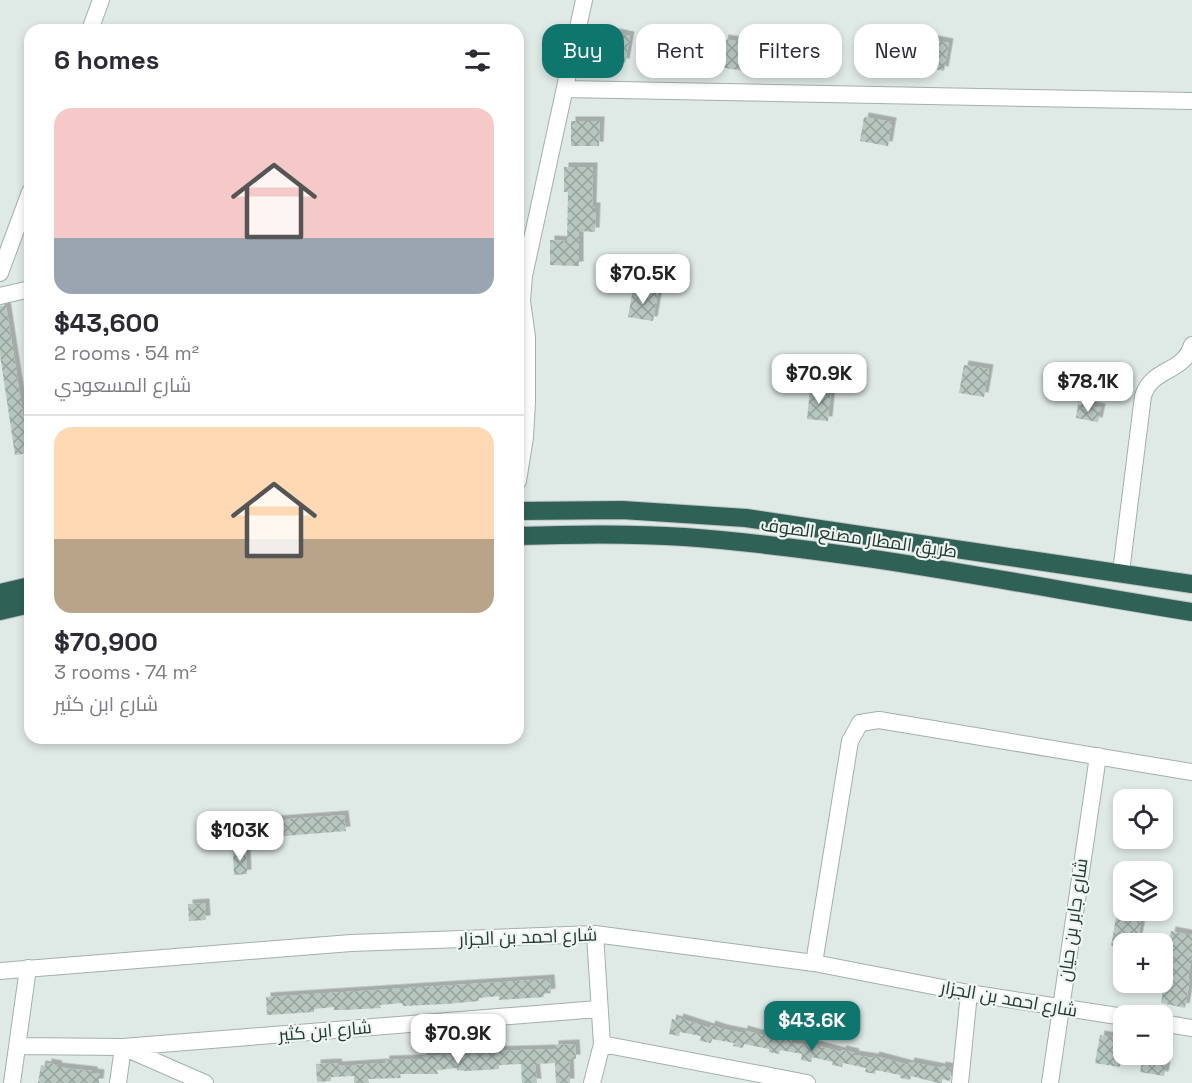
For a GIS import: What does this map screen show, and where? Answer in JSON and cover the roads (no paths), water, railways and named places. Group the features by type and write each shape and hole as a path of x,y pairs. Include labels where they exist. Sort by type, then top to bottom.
{"highway":[{"name":"طريق المطار مصنع الصوف","path":"524,511 622,510 736,517 1192,584"},
{"name":"طريق المطار مصنع الصوف","path":"524,536 610,534 685,537 780,546 1192,612"},
{"path":"11,601 24,591"}],"street":[{"path":"92,24 101,0"},
{"path":"524,276 584,0"},
{"path":"564,89 1192,101"},
{"path":"0,273 24,208"},
{"path":"0,296 24,290"},
{"path":"524,315 527,337 527,400 524,443"},
{"path":"1121,572 1143,396 1154,376 1180,364 1189,354 1192,345"},
{"path":"814,963 850,741 860,723 879,720 1192,772"},
{"name":"شارع جابر بن حيان","path":"1050,1083 1098,756"},
{"path":"592,1083 602,1044 595,934"},
{"name":"شارع احمد بن الجزار","path":"0,971 351,943 595,934 814,963 969,993 1113,1015"},
{"path":"12,1083 28,968"},
{"path":"960,1083 969,993"},
{"name":"شارع ابن كثير","path":"18,1046 123,1047 598,1009"},
{"path":"1173,1025 1192,1028"},
{"path":"602,1044 807,1083"},
{"path":"118,1083 123,1047 205,1083"}]}
